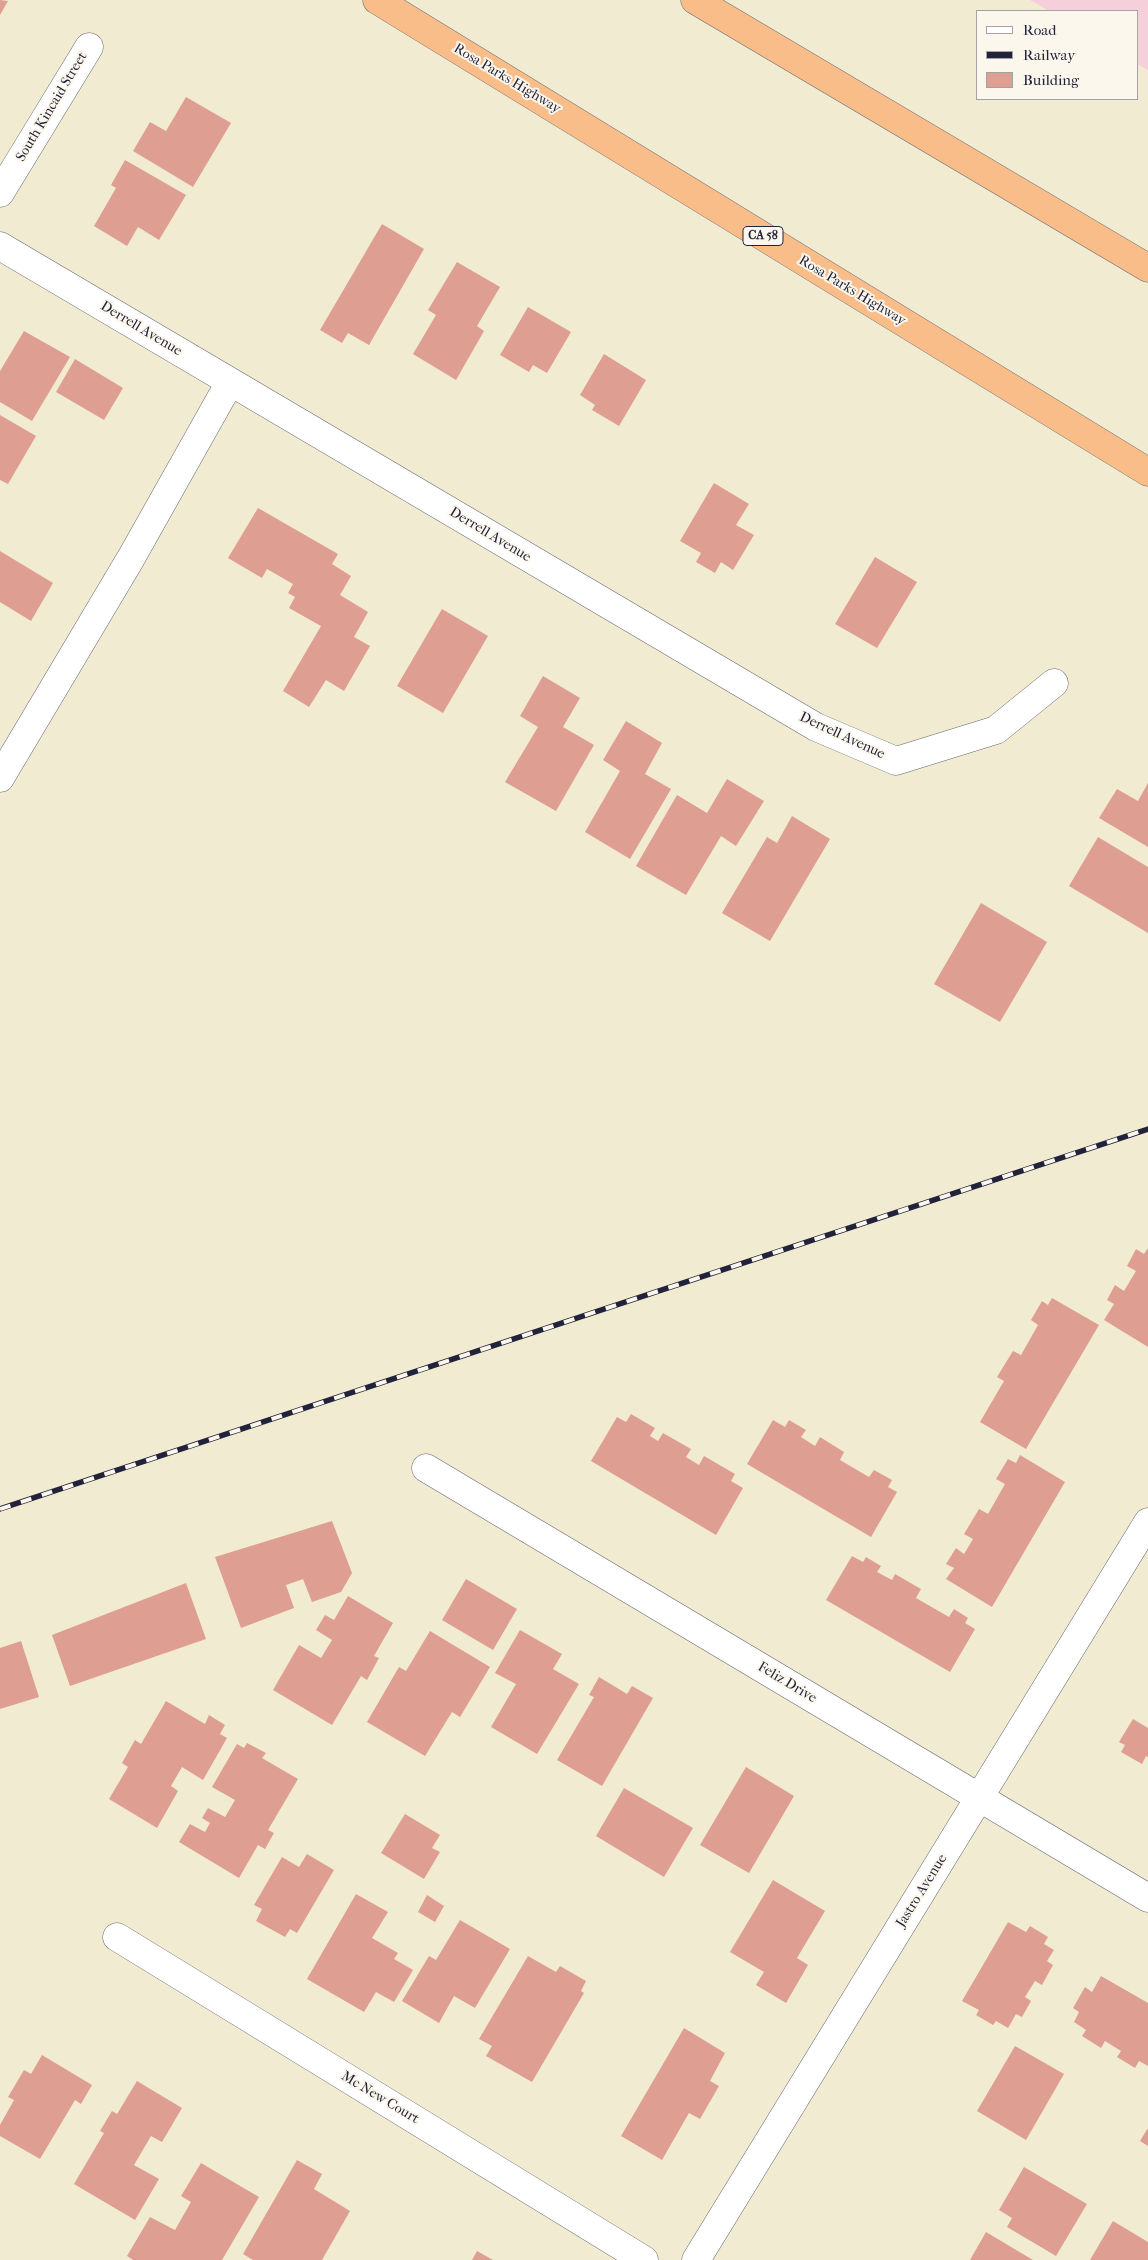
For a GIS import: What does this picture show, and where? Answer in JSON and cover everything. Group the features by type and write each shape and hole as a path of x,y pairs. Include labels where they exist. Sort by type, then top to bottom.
{"highway":[{"name":"Rosa Parks Highway","path":"377,0 1148,472"},
{"path":"694,0 1148,268"}],"street":[{"name":"South Kincaid Street","path":"0,193 89,47"},
{"name":"Derrell Avenue","path":"0,246 816,727 896,761 996,730 1054,683"},
{"path":"0,778 131,558 230,382"},
{"name":"Feliz Drive","path":"426,1468 1148,1898"},
{"name":"Jastro Avenue","path":"696,2260 1148,1522"},
{"name":"Mc New Court","path":"117,1937 644,2260"}],"shaded area":[{"path":"1030,0 1148,0 1148,70 1138,65 1138,10 1047,10"}],"building":[{"path":"0,0 8,1 0,15"},
{"path":"186,97 231,123 193,187 133,151 150,122 166,131"},
{"path":"125,160 186,195 159,240 138,227 127,246 94,226 116,188 111,185"},
{"path":"382,224 424,249 369,345 348,333 342,343 320,330"},
{"path":"457,262 500,287 477,326 484,331 456,380 413,354 436,315 428,310"},
{"path":"528,307 571,332 547,373 533,365 529,372 500,355"},
{"path":"24,331 70,357 32,421 0,402 0,371"},
{"path":"604,354 646,380 619,426 592,410 595,405 580,395"},
{"path":"75,359 123,388 104,420 56,392"},
{"path":"0,415 36,436 8,484 0,480"},
{"path":"714,483 749,504 736,525 754,535 733,570 721,562 715,573 696,562 701,553 680,541"},
{"path":"258,508 338,554 332,564 351,576 340,595 368,612 354,637 370,646 344,691 326,680 309,707 283,691 321,626 289,608 295,597 288,593 293,584 267,569 262,578 228,558"},
{"path":"0,551 53,583 31,621 0,602"},
{"path":"875,557 917,582 877,648 835,624"},
{"path":"442,609 488,636 443,713 397,686"},
{"path":"543,676 580,698 563,727 594,745 556,811 505,782 538,727 520,716"},
{"path":"626,721 662,743 645,774 671,789 630,859 585,832 620,771 603,760"},
{"path":"727,779 764,801 736,846 721,836 686,895 636,866 677,795 707,813"},
{"path":"1148,783 1148,847 1099,818 1117,789 1138,801"},
{"path":"792,816 830,839 770,941 722,913 767,837 777,843"},
{"path":"1098,837 1148,867 1148,933 1069,886"},
{"path":"981,903 1047,942 1000,1022 934,984"},
{"path":"1148,1248 1148,1347 1104,1320 1114,1304 1107,1300 1115,1285 1124,1291 1136,1271 1127,1266 1136,1249 1144,1254"},
{"path":"1052,1298 1099,1325 1026,1449 980,1422 1004,1381 997,1377 1013,1351 1021,1355 1038,1325 1031,1320 1042,1301 1048,1305"},
{"path":"631,1414 655,1428 650,1436 658,1441 663,1433 691,1449 686,1457 699,1465 704,1456 735,1474 731,1481 743,1488 716,1535 591,1461 617,1417 626,1422"},
{"path":"773,1420 785,1427 789,1420 806,1430 801,1437 815,1446 820,1437 844,1452 840,1460 869,1477 874,1470 892,1480 888,1487 897,1492 871,1537 747,1464"},
{"path":"1020,1455 1065,1482 992,1607 946,1579 954,1568 946,1564 956,1548 964,1554 973,1539 964,1534 979,1509 988,1514 1005,1484 996,1479 1008,1459 1016,1463"},
{"path":"332,1521 352,1573 341,1592 312,1602 303,1579 286,1585 294,1608 241,1628 215,1557"},
{"path":"852,1556 863,1562 866,1557 881,1566 877,1572 892,1580 895,1574 921,1589 916,1598 949,1617 954,1609 968,1618 965,1623 975,1629 950,1672 826,1600"},
{"path":"466,1579 517,1609 493,1650 442,1620"},
{"path":"186,1583 206,1639 70,1686 52,1635"},
{"path":"348,1596 393,1623 374,1656 379,1658 367,1680 361,1676 332,1725 273,1690 299,1645 321,1658 332,1640 316,1630 325,1615 334,1620"},
{"path":"520,1630 562,1654 553,1669 579,1684 537,1754 491,1727 516,1684 495,1673"},
{"path":"430,1631 490,1667 460,1717 452,1712 425,1756 367,1722 399,1667 406,1671"},
{"path":"21,1641 39,1697 0,1709 0,1648"},
{"path":"599,1677 627,1694 632,1686 653,1698 602,1786 557,1760 594,1697 589,1695"},
{"path":"166,1701 205,1724 209,1715 225,1725 220,1734 227,1738 203,1780 182,1767 171,1786 178,1791 157,1828 109,1799 128,1767 122,1763 135,1740 141,1744"},
{"path":"1133,1719 1148,1728 1148,1757 1146,1756 1142,1764 1121,1752 1125,1745 1119,1742"},
{"path":"247,1743 266,1753 262,1758 298,1779 268,1830 274,1833 265,1849 258,1845 239,1878 179,1842 190,1824 205,1832 210,1823 202,1818 208,1808 225,1817 235,1800 212,1787 237,1744 244,1748"},
{"path":"746,1767 794,1796 749,1873 700,1845"},
{"path":"624,1788 693,1828 664,1877 596,1836"},
{"path":"405,1814 440,1835 432,1848 440,1852 424,1879 381,1853"},
{"path":"307,1854 334,1870 297,1933 290,1929 285,1937 256,1921 262,1909 254,1905 282,1857 299,1867"},
{"path":"773,1880 825,1911 797,1958 808,1965 786,2003 756,1985 764,1972 730,1952"},
{"path":"356,1894 388,1912 372,1938 398,1953 394,1959 413,1970 394,2002 376,1992 364,2012 307,1979"},
{"path":"427,1895 444,1906 435,1922 418,1912"},
{"path":"460,1920 510,1949 475,2008 454,1996 439,2023 402,2001 429,1956 436,1960"},
{"path":"1008,1922 1026,1932 1030,1926 1048,1937 1044,1944 1054,1950 1047,1961 1053,1965 1042,1985 1035,1981 1025,1997 1031,2001 1022,2017 1016,2014 1008,2028 996,2021 993,2025 976,2015 979,2010 962,2001"},
{"path":"528,1956 556,1972 560,1966 586,1981 581,1991 584,1993 532,2082 486,2056 492,2046 479,2039"},
{"path":"1101,1976 1148,2003 1148,2066 1139,2061 1135,2068 1117,2057 1121,2051 1105,2041 1101,2048 1082,2036 1086,2030 1074,2022 1079,2012 1073,2008 1085,1987 1092,1992"},
{"path":"684,2028 725,2053 710,2081 719,2086 700,2119 689,2113 662,2160 621,2136"},
{"path":"1015,2046 1064,2074 1026,2140 977,2111"},
{"path":"42,2055 92,2085 81,2104 75,2100 40,2159 0,2136 0,2125 14,2100 8,2097 24,2070 31,2074"},
{"path":"137,2081 182,2108 162,2142 151,2136 134,2165 159,2179 135,2220 74,2184 104,2133 100,2131 112,2111 117,2114"},
{"path":"1148,2128 1148,2146 1140,2141"},
{"path":"297,2160 322,2174 314,2189 350,2211 322,2260 253,2260 243,2254"},
{"path":"201,2163 259,2197 222,2260 133,2260 127,2256 150,2217 175,2230 191,2202 181,2196"},
{"path":"1024,2167 1087,2204 1056,2256 1007,2227 1012,2218 999,2210"},
{"path":"1113,2221 1148,2242 1148,2260 1090,2260"},
{"path":"986,2232 1033,2260 970,2260"},
{"path":"477,2251 493,2260 472,2260"}],"railway":[{"path":"0,1509 1148,1129"}]}
